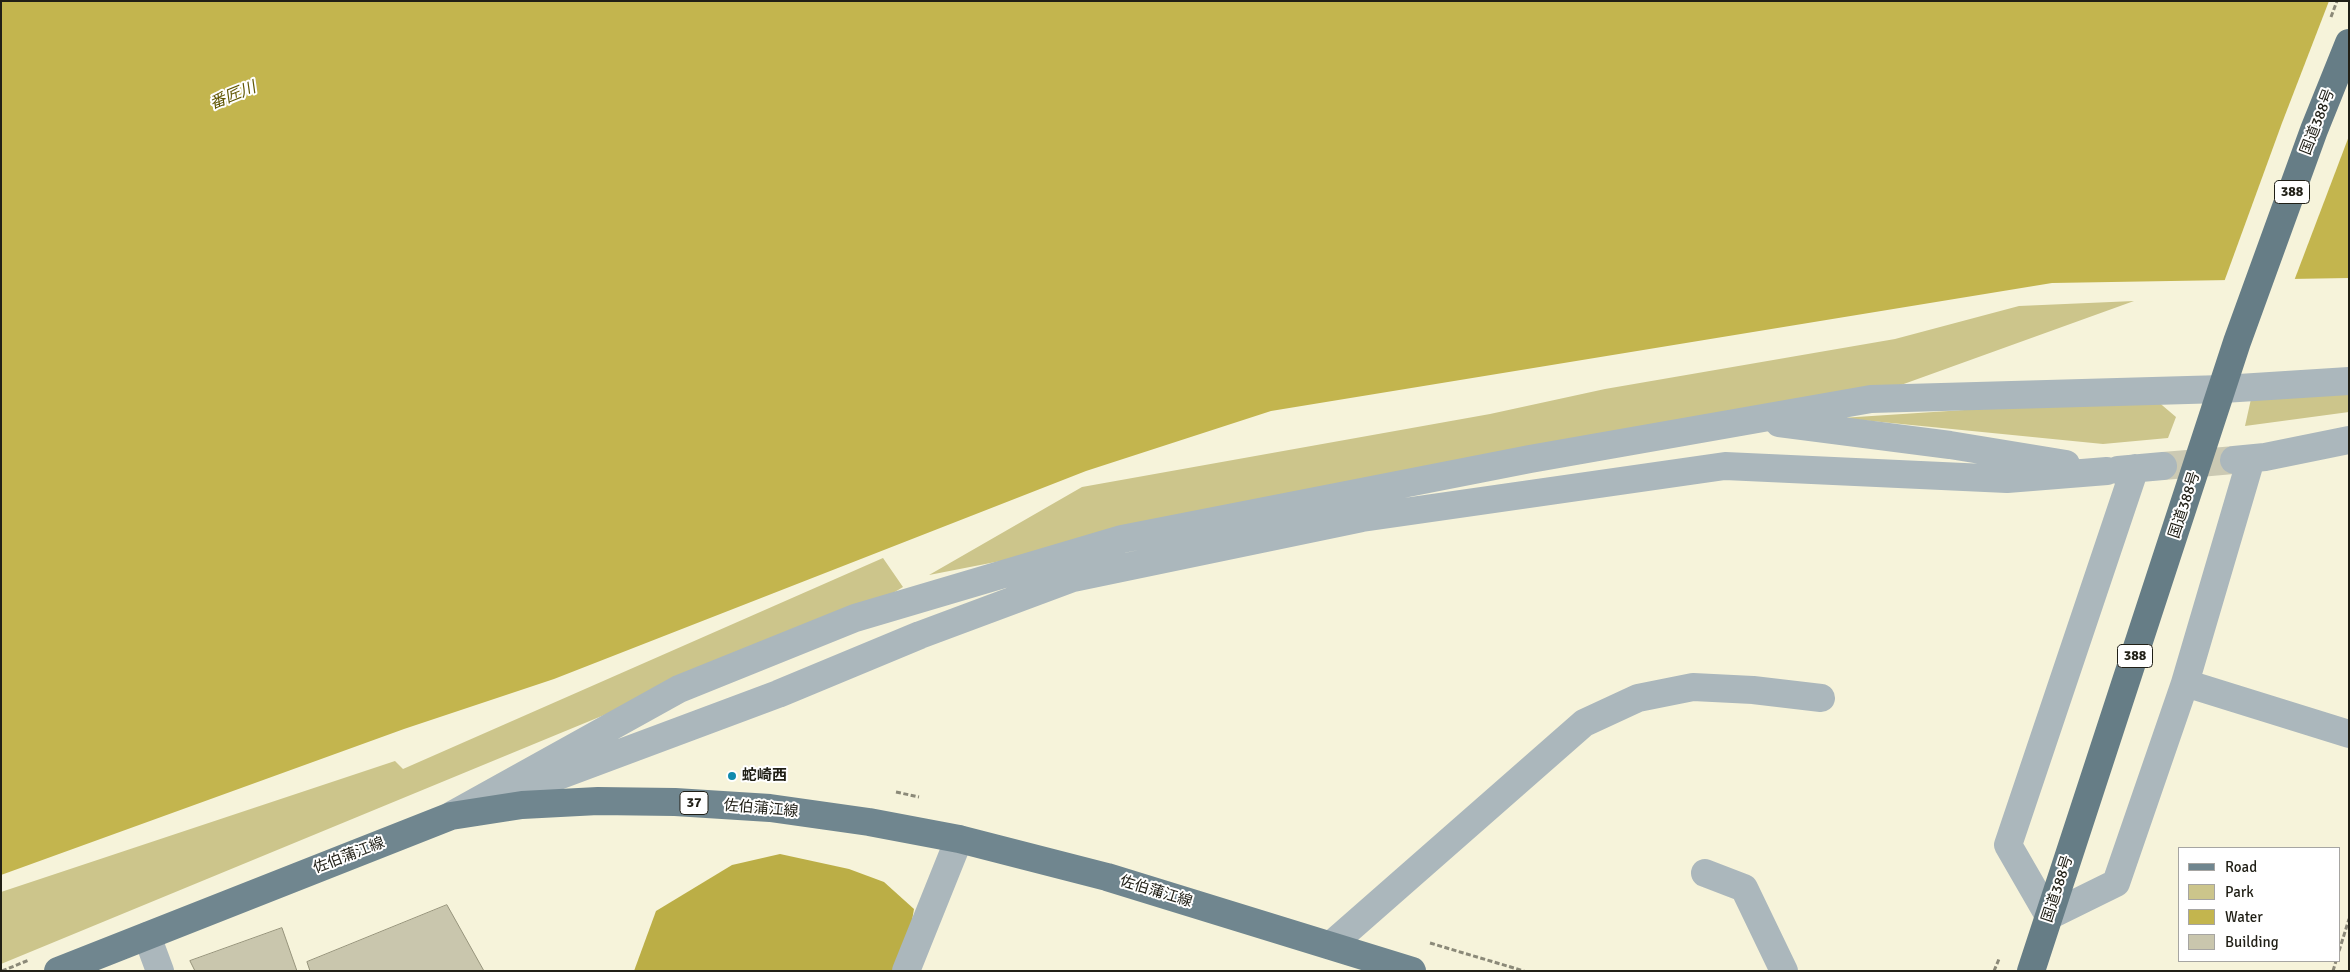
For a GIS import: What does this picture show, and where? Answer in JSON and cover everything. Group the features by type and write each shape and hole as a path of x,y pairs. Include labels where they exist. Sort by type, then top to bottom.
{"highway":[{"name":"国道388号","path":"2031,971 2237,342 2314,130 2349,42"}],"main road":[{"name":"佐伯蒲江線","path":"58,971 451,816 522,806 598,802 675,802 770,808 869,822 959,839 1107,877 1412,971"}],"street":[{"path":"451,816 679,689 855,618 1122,539 1530,459 1870,399 2223,389 2349,381"},
{"path":"1753,420 1950,445 2107,471"},
{"path":"2136,468 2008,845 2049,916 2116,883 2185,683 2242,459 2349,440"},
{"path":"451,816 778,694 920,635 1073,578 1362,518 1725,466 2007,479 2163,466"},
{"path":"2185,683 2349,734"},
{"path":"1332,945 1584,723 1638,698 1693,687 1753,690 1820,698"},
{"path":"906,971 959,839"},
{"path":"1705,874 1744,888 1784,971"},
{"path":"147,936 160,971"}],"path":[{"path":"2340,948 2349,919"}],"green space":[{"path":"2134,301 1901,385 929,575 1082,487 1490,414 1605,389 1895,339 2019,306"},
{"path":"2349,387 2349,412 2245,426 2251,399"},
{"path":"2156,400 2176,417 2168,438 2103,444 1841,418 2072,403"},
{"path":"883,558 903,587 878,602 1,964 1,892 395,761 403,769"}],"shaded area":[{"path":"780,854 849,869 884,882 914,909 909,938 893,971 634,971 656,911 732,865"}],"water":[{"name":"番匠川","path":"1,1 2349,1 2349,278 2052,283 1271,411 1086,471 554,679 404,729 1,875"}],"pier":[{"path":"2329,1 2349,1 2349,136 2294,281 2224,282 2282,123"}],"building":[{"path":"447,905 484,971 310,971 307,962"},
{"path":"282,928 297,971 195,971 190,961"}],"tunnel":[{"path":"2163,466 2234,460"}],"place":[{"name":"蛇崎西","path":"732,776"}]}
